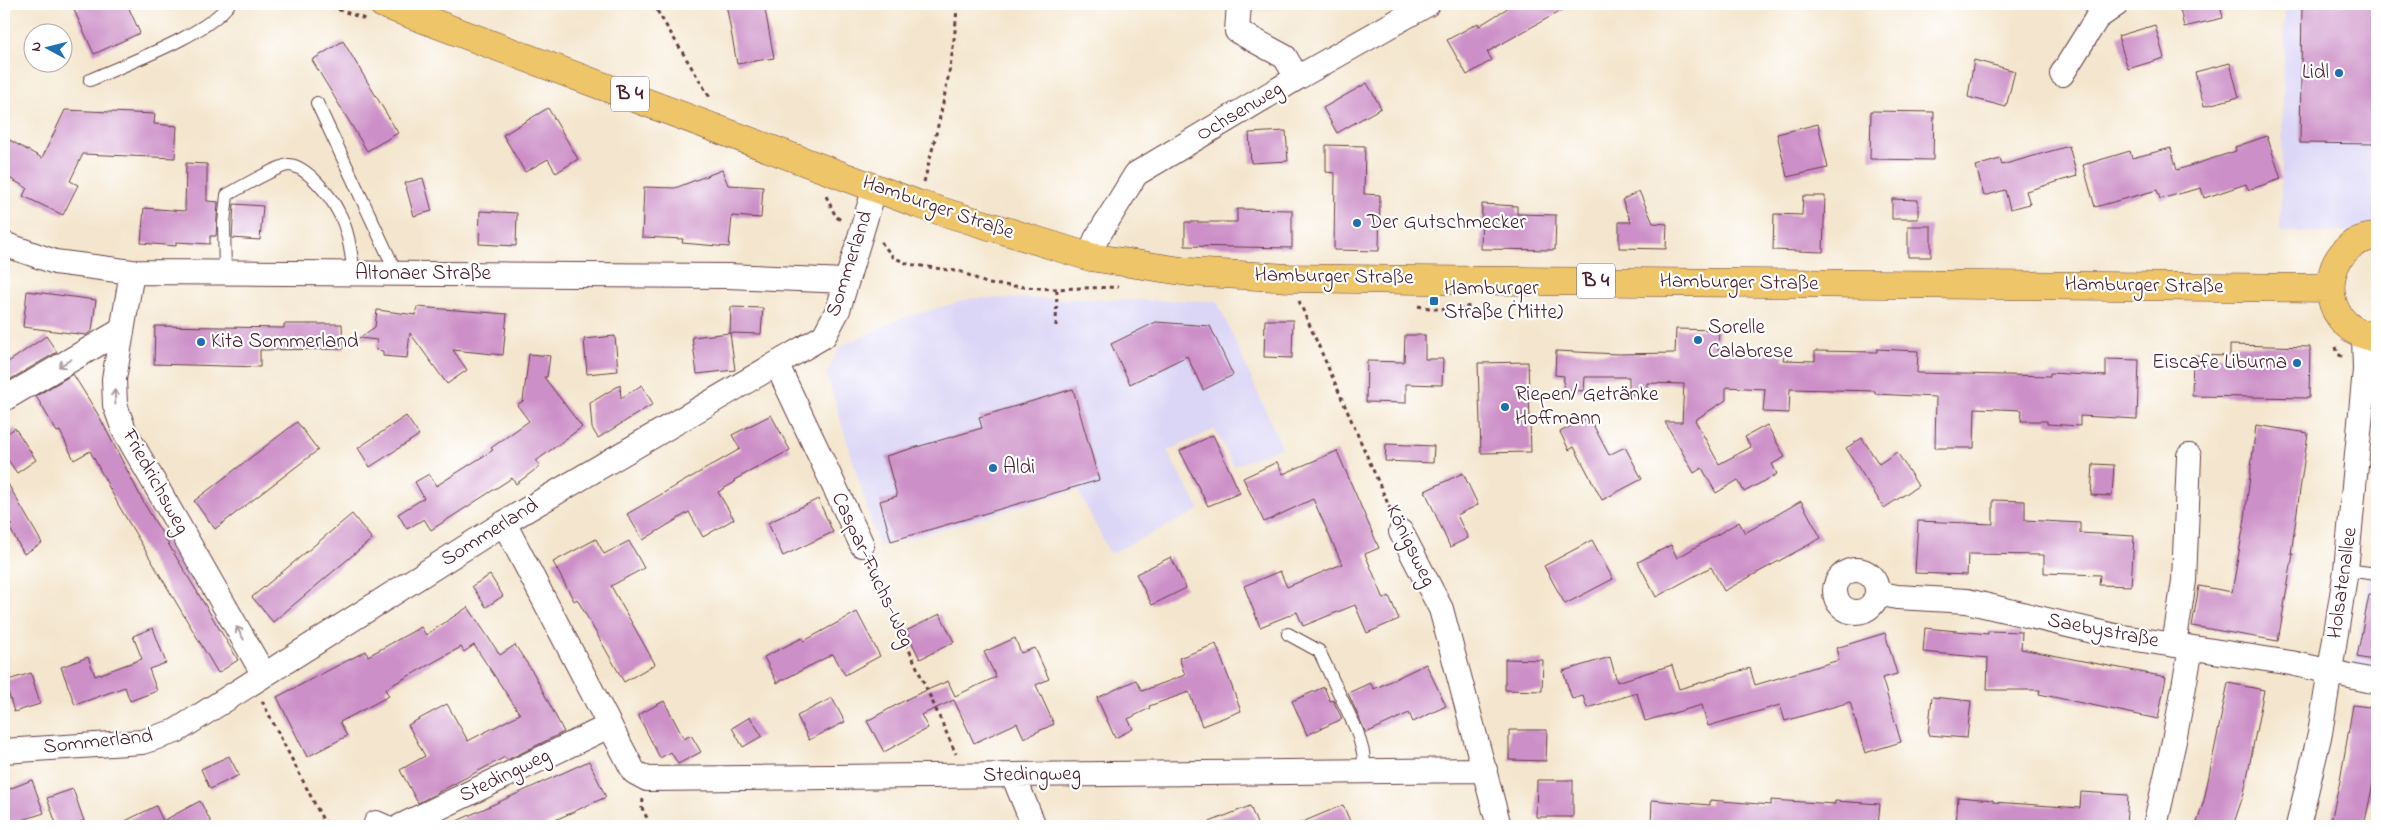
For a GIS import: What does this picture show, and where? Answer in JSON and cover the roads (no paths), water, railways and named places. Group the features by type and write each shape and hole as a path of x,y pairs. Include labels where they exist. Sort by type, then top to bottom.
{"main road":[{"name":"Hamburger Straße","path":"377,12 708,123 918,204 1090,257 1188,272 1289,278 2330,288"},
{"path":"2370,337 2346,325 2334,308 2330,288 2335,265 2349,247 2370,237 2377,237"}],"street":[{"path":"1239,4 1237,31 1285,57 1297,78"},
{"name":"Ochsenweg","path":"1090,257 1096,238 1136,174 1297,78 1428,4"},
{"path":"2062,74 2097,18 2117,4"},
{"name":"Sommerland","path":"4,751 142,742 176,731 504,523 824,336 838,310 875,187"},
{"name":"Altonaer Straße","path":"4,244 55,262 132,272 727,276 846,281"},
{"name":"Friedrichsweg","path":"132,272 114,378 115,406 124,430 258,679"},
{"path":"4,399 122,330"},
{"name":"Holsatenallee","path":"2298,826 2320,733 2346,570 2365,370 2370,337"},
{"name":"Caspar-Fuchs-Weg","path":"777,365 862,544"},
{"path":"2155,826 2174,741 2182,647 2189,456"},
{"path":"504,523 610,726"},
{"name":"Königsweg","path":"1401,532 1441,609 1499,826"},
{"name":"Saebystraße","path":"1876,593 1897,597 1967,601 2110,635 2291,663 2377,682"},
{"name":"Stedingweg","path":"402,826 610,726 634,772 647,779 665,781 1485,770"},
{"path":"1013,775 1034,826"}],"lane":[{"path":"90,80 200,30 219,18 228,4"},
{"path":"316,103 397,274"},
{"path":"225,273 224,223 227,195 277,169 290,166 308,172 339,211 349,243 354,274"},
{"path":"2346,570 2377,574"},
{"path":"1288,634 1319,651 1357,732 1363,752 1365,771"}],"place":[{"name":"Lidl","path":"2339,73"},
{"name":"Der Gutschmecker","path":"1357,223"},
{"name":"Hamburger Straße (Mitte)","path":"1434,301"},
{"name":"Sorelle Calabrese","path":"1698,340"},
{"name":"Kita Sommerland","path":"201,342"},
{"name":"Eiscafe Liburna","path":"2297,363"},
{"name":"Riepen/ Getränke Hoffmann","path":"1505,407"},
{"name":"Aldi","path":"993,468"}]}
